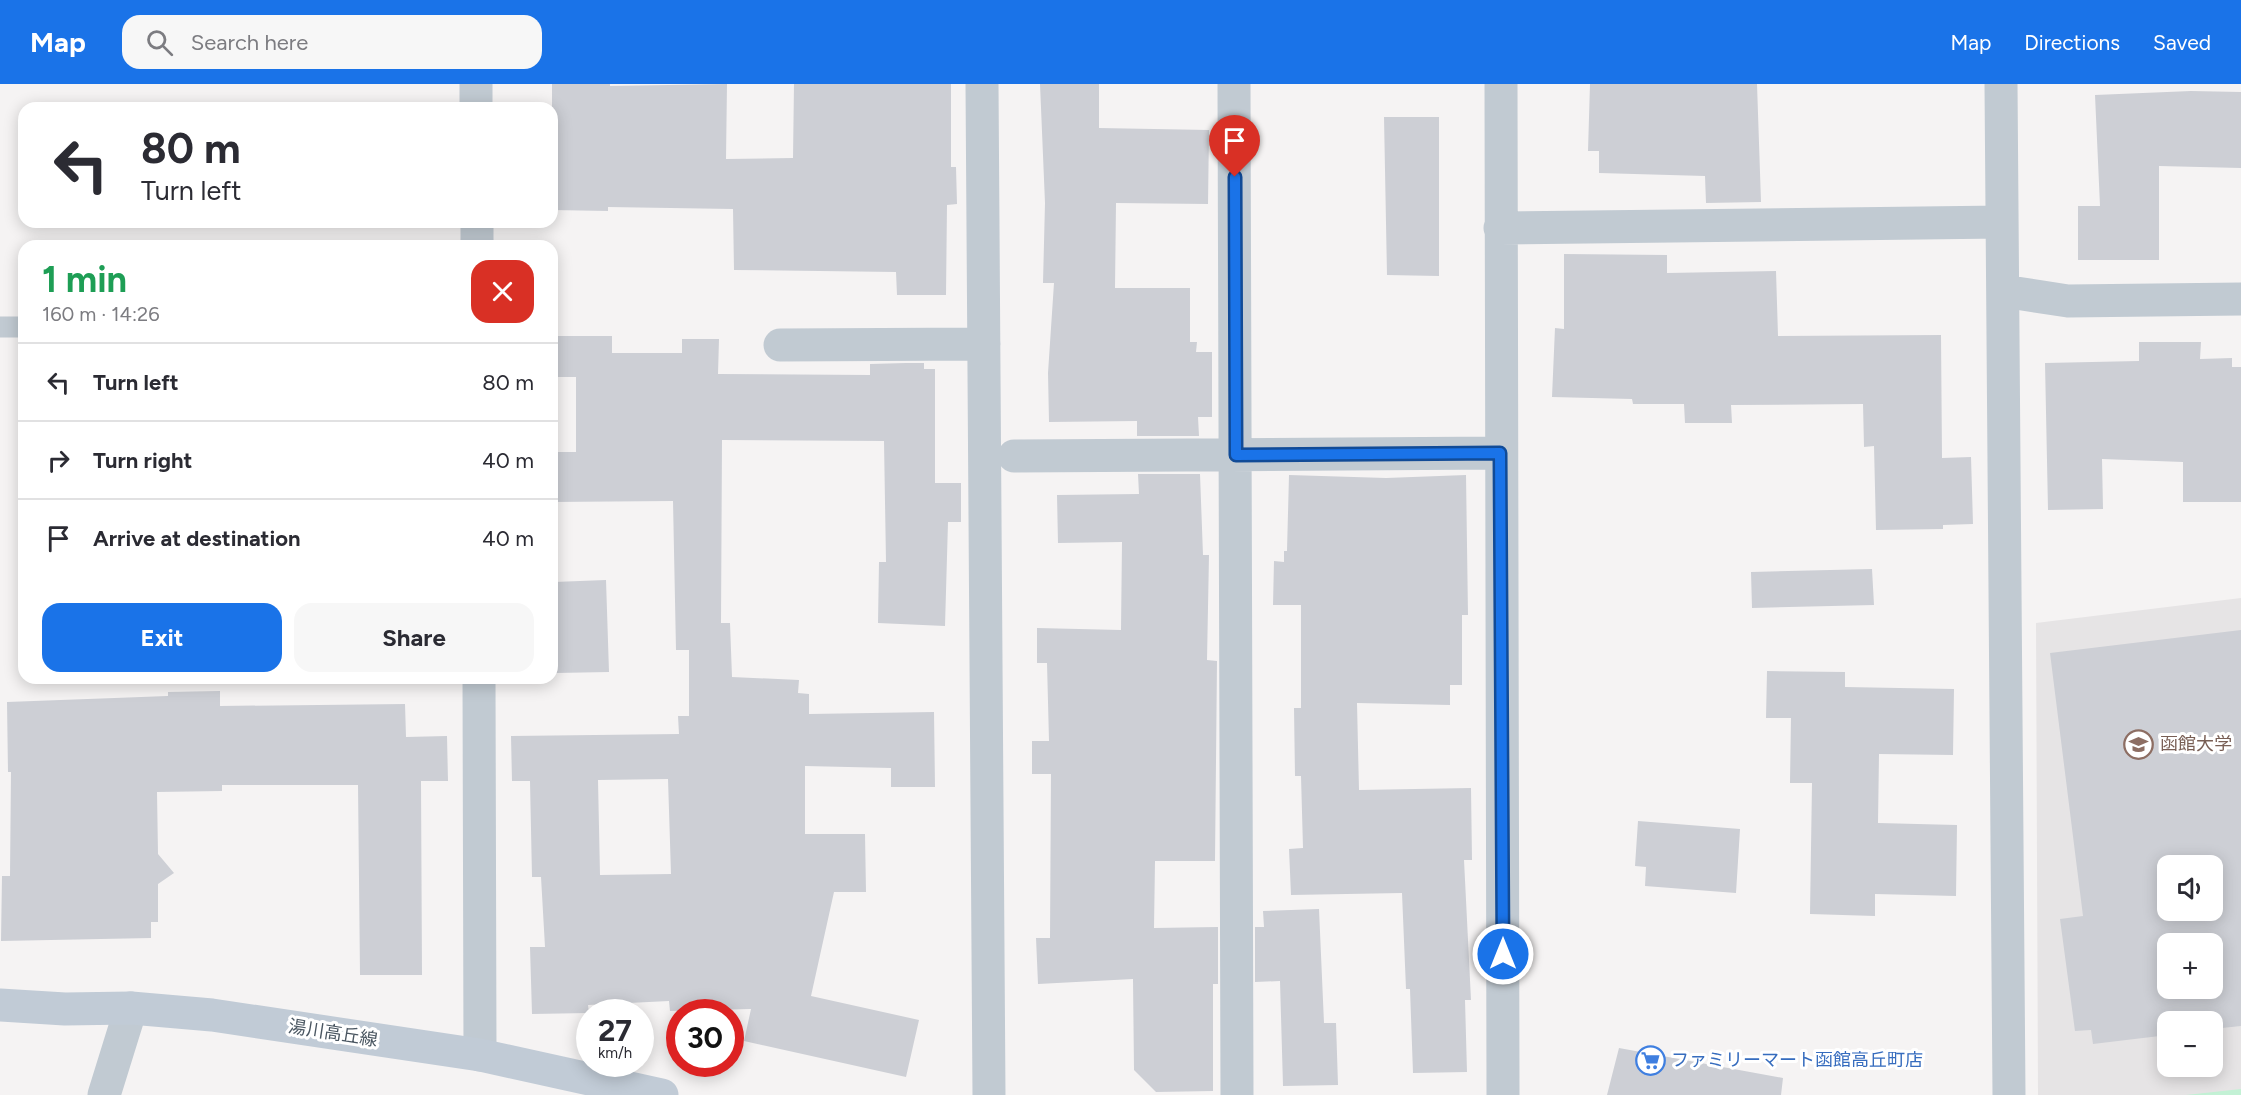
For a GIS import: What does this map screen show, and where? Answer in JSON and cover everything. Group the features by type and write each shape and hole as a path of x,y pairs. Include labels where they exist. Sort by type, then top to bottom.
{"street":[{"path":"476,84 476,102"},
{"path":"982,84 989,1095"},
{"path":"1234,84 1237,1095"},
{"path":"1501,84 1503,1095"},
{"path":"2001,84 2009,1095"},
{"path":"1500,228 2002,222"},
{"path":"2003,291 2068,301 2241,299"},
{"path":"780,345 984,344"},
{"path":"1014,456 1500,453"},
{"path":"479,684 480,1055"},
{"name":"湯川高丘線","path":"0,1005 65,1009 131,1008 212,1015 480,1055 662,1095"},
{"path":"104,1095 131,1008"}],"lane":[{"path":"0,327 18,327"}],"shaded area":[{"name":"函館大学","path":"2241,598 2241,1095 2038,1095 2036,623"}],"green space":[{"path":"2241,1089 2241,1095 2186,1095"}],"building":[{"path":"552,84 610,84 610,86 727,84 726,159 793,158 794,84 951,84 951,167 956,167 957,204 947,205 946,295 897,295 896,272 734,270 733,209 608,207 608,211 558,210 558,102 552,102"},
{"path":"1040,84 1099,84 1099,128 1209,130 1208,204 1116,203 1115,288 1190,288 1190,342 1197,342 1196,352 1212,352 1212,417 1198,417 1199,436 1137,436 1137,421 1049,422 1048,373 1054,283 1043,283 1045,203"},
{"path":"1590,84 1757,84 1761,202 1706,203 1705,176 1599,173 1599,151 1588,151"},
{"path":"2191,91 2241,92 2241,168 2159,166 2159,260 2078,260 2078,206 2100,206 2095,95"},
{"path":"1384,117 1439,117 1439,276 1387,275"},
{"path":"1564,254 1667,255 1667,273 1776,271 1778,336 1941,335 1942,458 1971,457 1973,524 1943,525 1943,529 1876,530 1874,446 1864,447 1863,404 1731,405 1732,423 1685,423 1684,404 1633,404 1632,399 1552,397 1555,328 1564,329"},
{"path":"558,336 612,336 612,353 682,353 682,339 719,339 718,374 870,375 870,364 906,363 924,363 924,369 935,369 935,483 961,483 961,522 948,522 945,626 878,623 879,562 886,562 884,441 722,440 721,623 730,623 732,677 799,680 798,693 809,694 809,714 934,712 935,787 891,787 891,768 805,766 805,834 865,834 866,892 834,892 811,996 919,1020 906,1077 744,1041 751,1009 744,1009 744,999 666,999 666,1001 654,1002 654,999 576,999 576,1013 532,1014 530,947 545,947 541,877 532,877 530,781 512,781 511,736 679,734 678,716 689,716 689,650 676,650 673,501 558,502 558,452 576,452 576,377 558,377","holes":["668,779 671,874 600,875 598,780"]},
{"path":"2139,342 2201,342 2200,359 2232,358 2232,367 2241,367 2241,502 2183,502 2183,462 2102,459 2103,509 2048,510 2045,363 2139,361"},
{"path":"1138,474 1200,474 1203,555 1209,555 1207,660 1217,661 1215,861 1155,861 1154,928 1218,927 1218,984 1213,984 1213,1091 1156,1092 1134,1070 1133,979 1038,984 1036,938 1050,938 1051,774 1032,774 1032,741 1049,741 1047,663 1037,663 1037,628 1121,630 1122,542 1058,543 1057,495 1139,494"},
{"path":"1289,475 1386,478 1466,475 1468,615 1462,615 1462,685 1450,685 1450,705 1357,703 1359,790 1471,788 1472,860 1464,860 1471,1000 1465,1000 1467,1072 1413,1073 1410,989 1406,989 1402,893 1291,895 1289,849 1303,848 1301,776 1295,776 1294,708 1301,708 1301,605 1273,605 1274,561 1284,562 1284,551 1287,551"},
{"path":"1872,569 1874,605 1752,608 1751,572"},
{"path":"606,580 609,672 558,673 558,582"},
{"name":"函館大学","path":"2241,630 2241,1026 2223,1028 2223,1011 2157,1011 2157,1036 2093,1044 2091,1030 2075,1031 2060,919 2083,916 2050,653"},
{"path":"1767,671 1845,672 1845,687 1954,689 1953,755 1879,754 1878,823 1957,825 1956,896 1875,894 1875,916 1810,914 1812,783 1790,783 1791,718 1766,718"},
{"path":"220,691 220,706 405,704 406,737 447,736 448,781 421,781 422,975 360,975 358,785 222,785 222,791 157,792 158,854 174,873 158,884 158,922 151,922 151,938 1,941 2,876 10,876 11,772 8,772 7,702 168,696 168,692"},
{"path":"1638,821 1740,829 1736,893 1645,886 1646,867 1635,866"},
{"path":"1319,909 1324,1023 1336,1023 1338,1085 1283,1086 1280,981 1255,982 1255,927 1264,927 1263,911"},
{"name":"ファミリーマート函館高丘町店","path":"1619,1048 1783,1078 1781,1095 1607,1095"}],"place":[{"name":"函館大学","path":"2139,744"},
{"name":"ファミリーマート函館高丘町店","path":"1650,1060"}],"route":[{"path":"1235,177 1236,455 1500,453 1503,954"}]}
